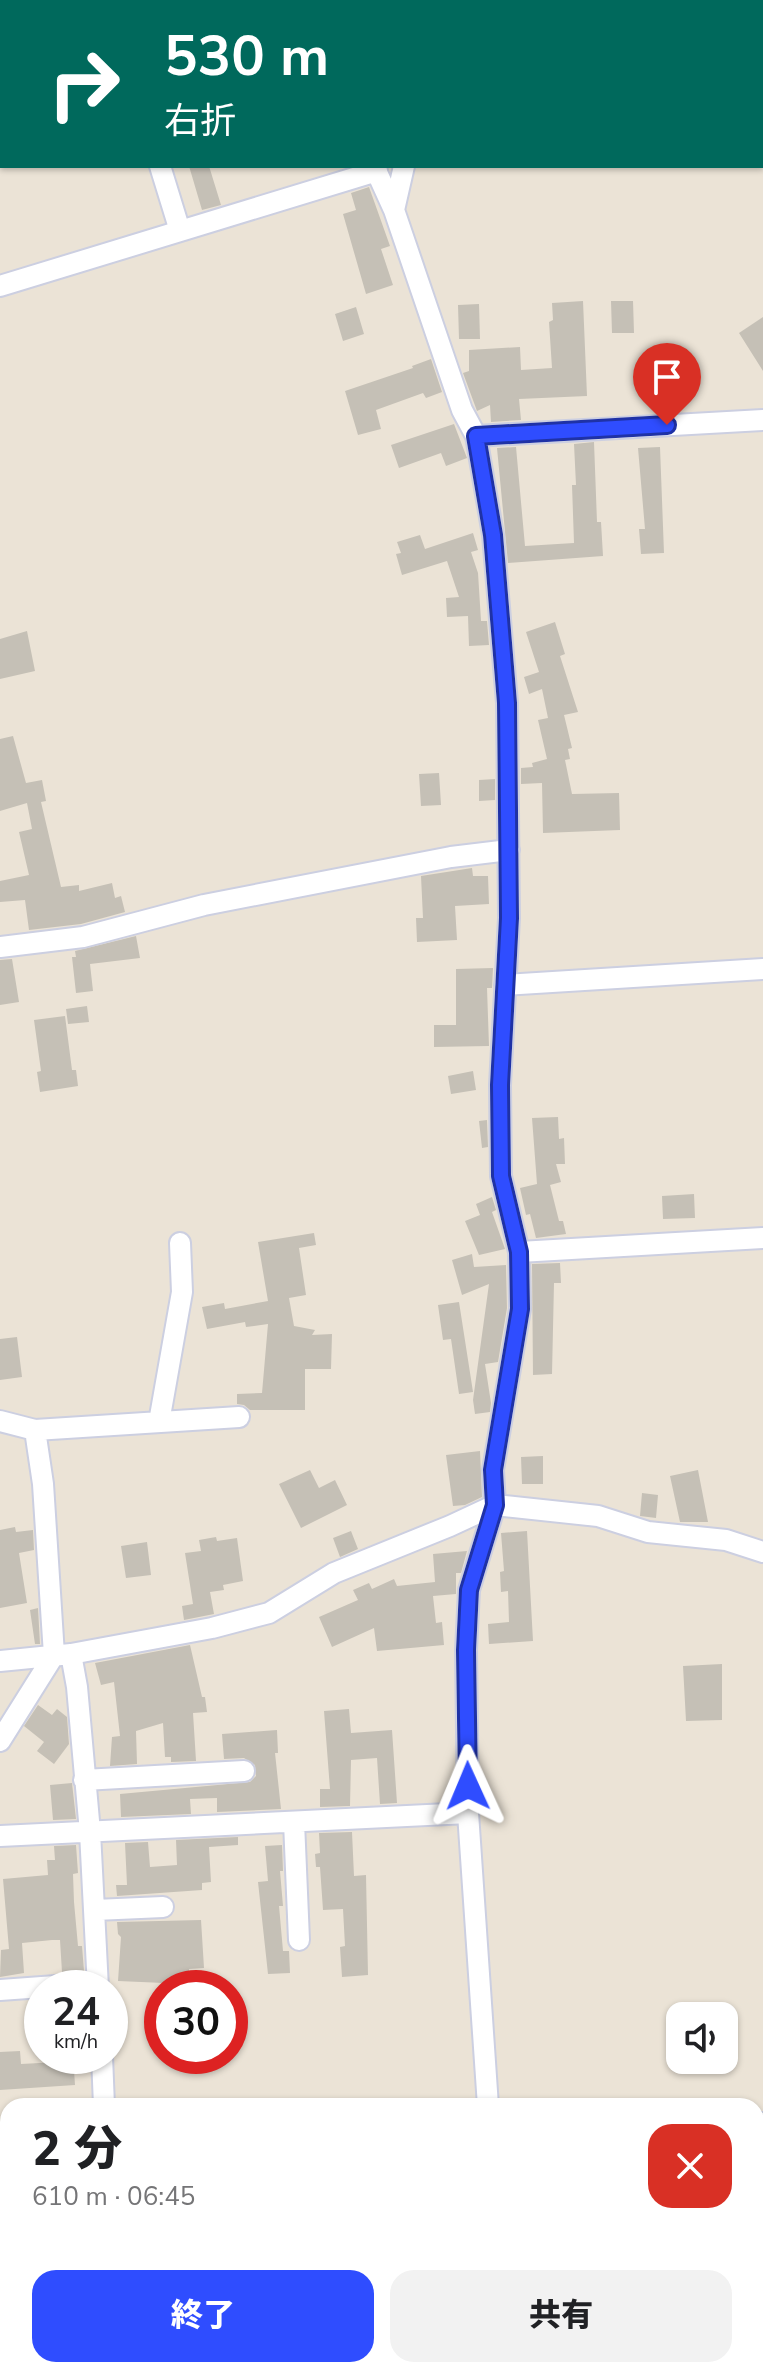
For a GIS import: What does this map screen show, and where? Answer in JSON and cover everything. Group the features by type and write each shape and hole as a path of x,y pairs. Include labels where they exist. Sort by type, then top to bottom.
{"street":[{"path":"161,168 180,231"},
{"path":"0,286 376,168 394,210 462,410 476,436 493,535 507,703 509,918 500,1085 501,1176 519,1252 520,1309 493,1470 495,1505 469,1590 466,1650 468,1813 487,2098"},
{"path":"394,210 404,168"},
{"path":"476,436 763,420"},
{"path":"0,947 83,937 204,905 436,860 509,850"},
{"path":"505,985 763,969"},
{"path":"519,1252 763,1238"},
{"path":"159,1422 182,1292 180,1243"},
{"path":"0,1421 35,1430 239,1417"},
{"path":"35,1430 62,1654 77,1687 90,1832 97,1970"},
{"path":"0,1661 62,1654 212,1628 269,1613 334,1573 495,1505 598,1516 648,1532 726,1540 763,1552"},
{"path":"0,1741 62,1654"},
{"path":"84,1780 244,1771"},
{"path":"0,1836 468,1813"},
{"path":"294,1822 299,1940"},
{"path":"95,1910 163,1907"},
{"path":"0,1990 24,1989"},
{"path":"103,2074 104,2098"}],"building":[{"path":"190,168 210,168 221,205 202,210"},
{"path":"369,187 390,246 381,249 393,285 366,294 343,214 356,210 351,193"},
{"path":"583,301 587,396 519,399 521,420 491,422 490,405 477,411 463,373 469,371 469,350 520,347 521,370 552,368 549,322 553,320 552,303"},
{"path":"611,301 633,301 634,333 612,333"},
{"path":"479,304 480,339 459,339 458,305"},
{"path":"356,307 364,334 343,341 335,314"},
{"path":"763,317 763,371 739,333"},
{"path":"431,359 442,392 426,398 423,393 376,410 381,429 358,435 345,391"},
{"path":"454,424 467,458 446,466 441,453 399,468 391,445"},
{"path":"594,442 597,522 601,522 603,556 508,563 497,448 516,447 525,546 574,543 574,444"},
{"path":"660,447 664,553 641,554 639,529 645,529 638,448"},
{"path":"473,533 478,550 471,552 478,573 481,621 487,621 489,645 469,646 468,616 447,617 446,598 459,597 447,561 402,575 396,554 401,553 397,542 420,535 425,549"},
{"path":"555,622 565,654 560,656 578,712 564,715 572,748 568,749 570,759 565,760 572,794 619,793 620,830 543,833 542,783 521,784 521,768 533,767 532,763 547,759 538,720 548,718 542,689 529,694 524,677 539,672 526,632"},
{"path":"27,631 35,671 0,679 0,639"},
{"path":"13,736 26,783 42,780 46,801 41,802 61,887 79,885 79,891 112,883 115,898 121,896 125,912 81,924 29,930 25,900 0,902 0,881 29,875 19,832 32,829 27,803 0,811 0,739"},
{"path":"439,773 441,805 421,806 419,774"},
{"path":"495,779 495,800 479,801 479,780"},
{"path":"472,868 473,876 488,876 489,904 455,906 457,940 417,942 416,918 423,918 421,876"},
{"path":"136,936 140,958 90,964 93,991 76,993 72,957 76,957 75,951"},
{"path":"12,959 19,1002 0,1005 0,960"},
{"path":"493,968 492,988 487,988 489,1046 434,1047 434,1025 456,1025 456,969"},
{"path":"87,1006 89,1022 68,1024 66,1009"},
{"path":"65,1016 72,1070 76,1070 78,1086 40,1092 37,1072 41,1071 34,1020"},
{"path":"473,1071 476,1090 451,1094 448,1076"},
{"path":"558,1117 559,1139 564,1138 565,1164 556,1164 561,1182 550,1185 559,1221 563,1221 566,1234 536,1238 530,1214 526,1215 520,1188 537,1184 532,1118"},
{"path":"487,1120 488,1147 482,1148 479,1121"},
{"path":"694,1194 695,1218 663,1219 662,1196"},
{"path":"492,1197 496,1210 492,1212 505,1249 479,1255 465,1221 480,1215 476,1204"},
{"path":"314,1233 316,1245 299,1248 306,1295 289,1298 294,1326 315,1330 312,1335 332,1334 331,1369 305,1369 305,1410 250,1410 237,1404 237,1394 262,1393 268,1324 246,1327 245,1322 207,1329 202,1307 224,1303 225,1309 268,1301 258,1242"},
{"path":"472,1254 474,1267 506,1265 507,1308 498,1362 485,1364 490,1412 475,1414 473,1400 489,1284 462,1295 452,1260"},
{"path":"560,1263 561,1283 554,1283 552,1374 533,1375 532,1264"},
{"path":"459,1302 473,1392 459,1394 451,1339 443,1340 438,1305"},
{"path":"17,1337 22,1377 0,1380 0,1339"},
{"path":"480,1451 482,1497 465,1505 453,1506 446,1455"},
{"path":"543,1456 543,1484 522,1484 521,1457"},
{"path":"310,1470 319,1488 335,1480 347,1505 301,1528 279,1484"},
{"path":"698,1470 708,1522 680,1522 670,1476"},
{"path":"642,1493 658,1495 656,1518 640,1516"},
{"path":"15,1527 16,1532 33,1530 34,1550 19,1553 27,1603 0,1608 0,1530"},
{"path":"351,1531 358,1549 340,1557 333,1538"},
{"path":"527,1531 533,1641 489,1644 488,1624 509,1622 508,1591 501,1592 500,1572 504,1571 501,1533"},
{"path":"216,1537 217,1541 237,1538 243,1581 223,1585 224,1590 210,1592 214,1614 184,1620 182,1606 193,1604 185,1553 201,1551 199,1540"},
{"path":"147,1542 151,1575 126,1578 121,1546"},
{"path":"467,1551 461,1573 456,1573 456,1594 433,1596 436,1623 442,1622 444,1645 377,1651 374,1628 332,1647 319,1617 358,1600 353,1590 369,1583 372,1589 394,1579 397,1586 435,1582 433,1554"},
{"path":"38,1608 40,1644 35,1644 30,1610"},
{"path":"190,1645 207,1712 193,1713 196,1761 171,1762 171,1757 165,1757 163,1723 136,1731 137,1764 110,1766 112,1737 120,1736 114,1682 101,1685 95,1663"},
{"path":"722,1664 722,1720 686,1721 683,1666"},
{"path":"38,1705 52,1715 57,1709 67,1717 69,1744 54,1764 37,1751 44,1742 24,1726"},
{"path":"349,1709 351,1733 392,1730 397,1803 380,1804 377,1758 351,1760 350,1806 320,1807 320,1789 330,1789 324,1711"},
{"path":"277,1730 278,1753 275,1753 281,1809 217,1812 217,1798 190,1799 191,1814 121,1817 120,1794 250,1782 256,1776 255,1765 244,1758 224,1759 222,1734"},
{"path":"72,1783 76,1819 53,1820 50,1785"},
{"path":"352,1832 354,1876 366,1875 368,1975 342,1977 340,1947 345,1946 343,1909 323,1910 320,1867 316,1867 315,1854 320,1853 319,1833"},
{"path":"238,1837 238,1845 209,1847 211,1882 202,1883 202,1890 117,1896 116,1885 127,1885 125,1843 148,1842 150,1867 177,1865 176,1840"},
{"path":"76,1845 78,1873 73,1874 74,1902 84,1970 62,1970 60,1940 52,1940 22,1943 24,1973 0,1977 1,1950 9,1949 3,1879 48,1875 47,1860 55,1860 54,1846"},
{"path":"282,1845 283,1871 280,1871 283,1906 279,1906 283,1951 289,1951 290,1973 268,1974 258,1882 268,1881 265,1846"},
{"path":"201,1920 204,1968 144,1970 144,1982 128,1981 128,1970 119,1970 121,1937 117,1922"},
{"path":"20,2051 24,2074 74,2074 75,2085 0,2090 0,2052"}],"route":[{"path":"468,1786 466,1650 469,1590 495,1505 493,1470 520,1309 519,1252 501,1176 500,1085 509,918 507,703 493,535 476,436 667,425"}]}
